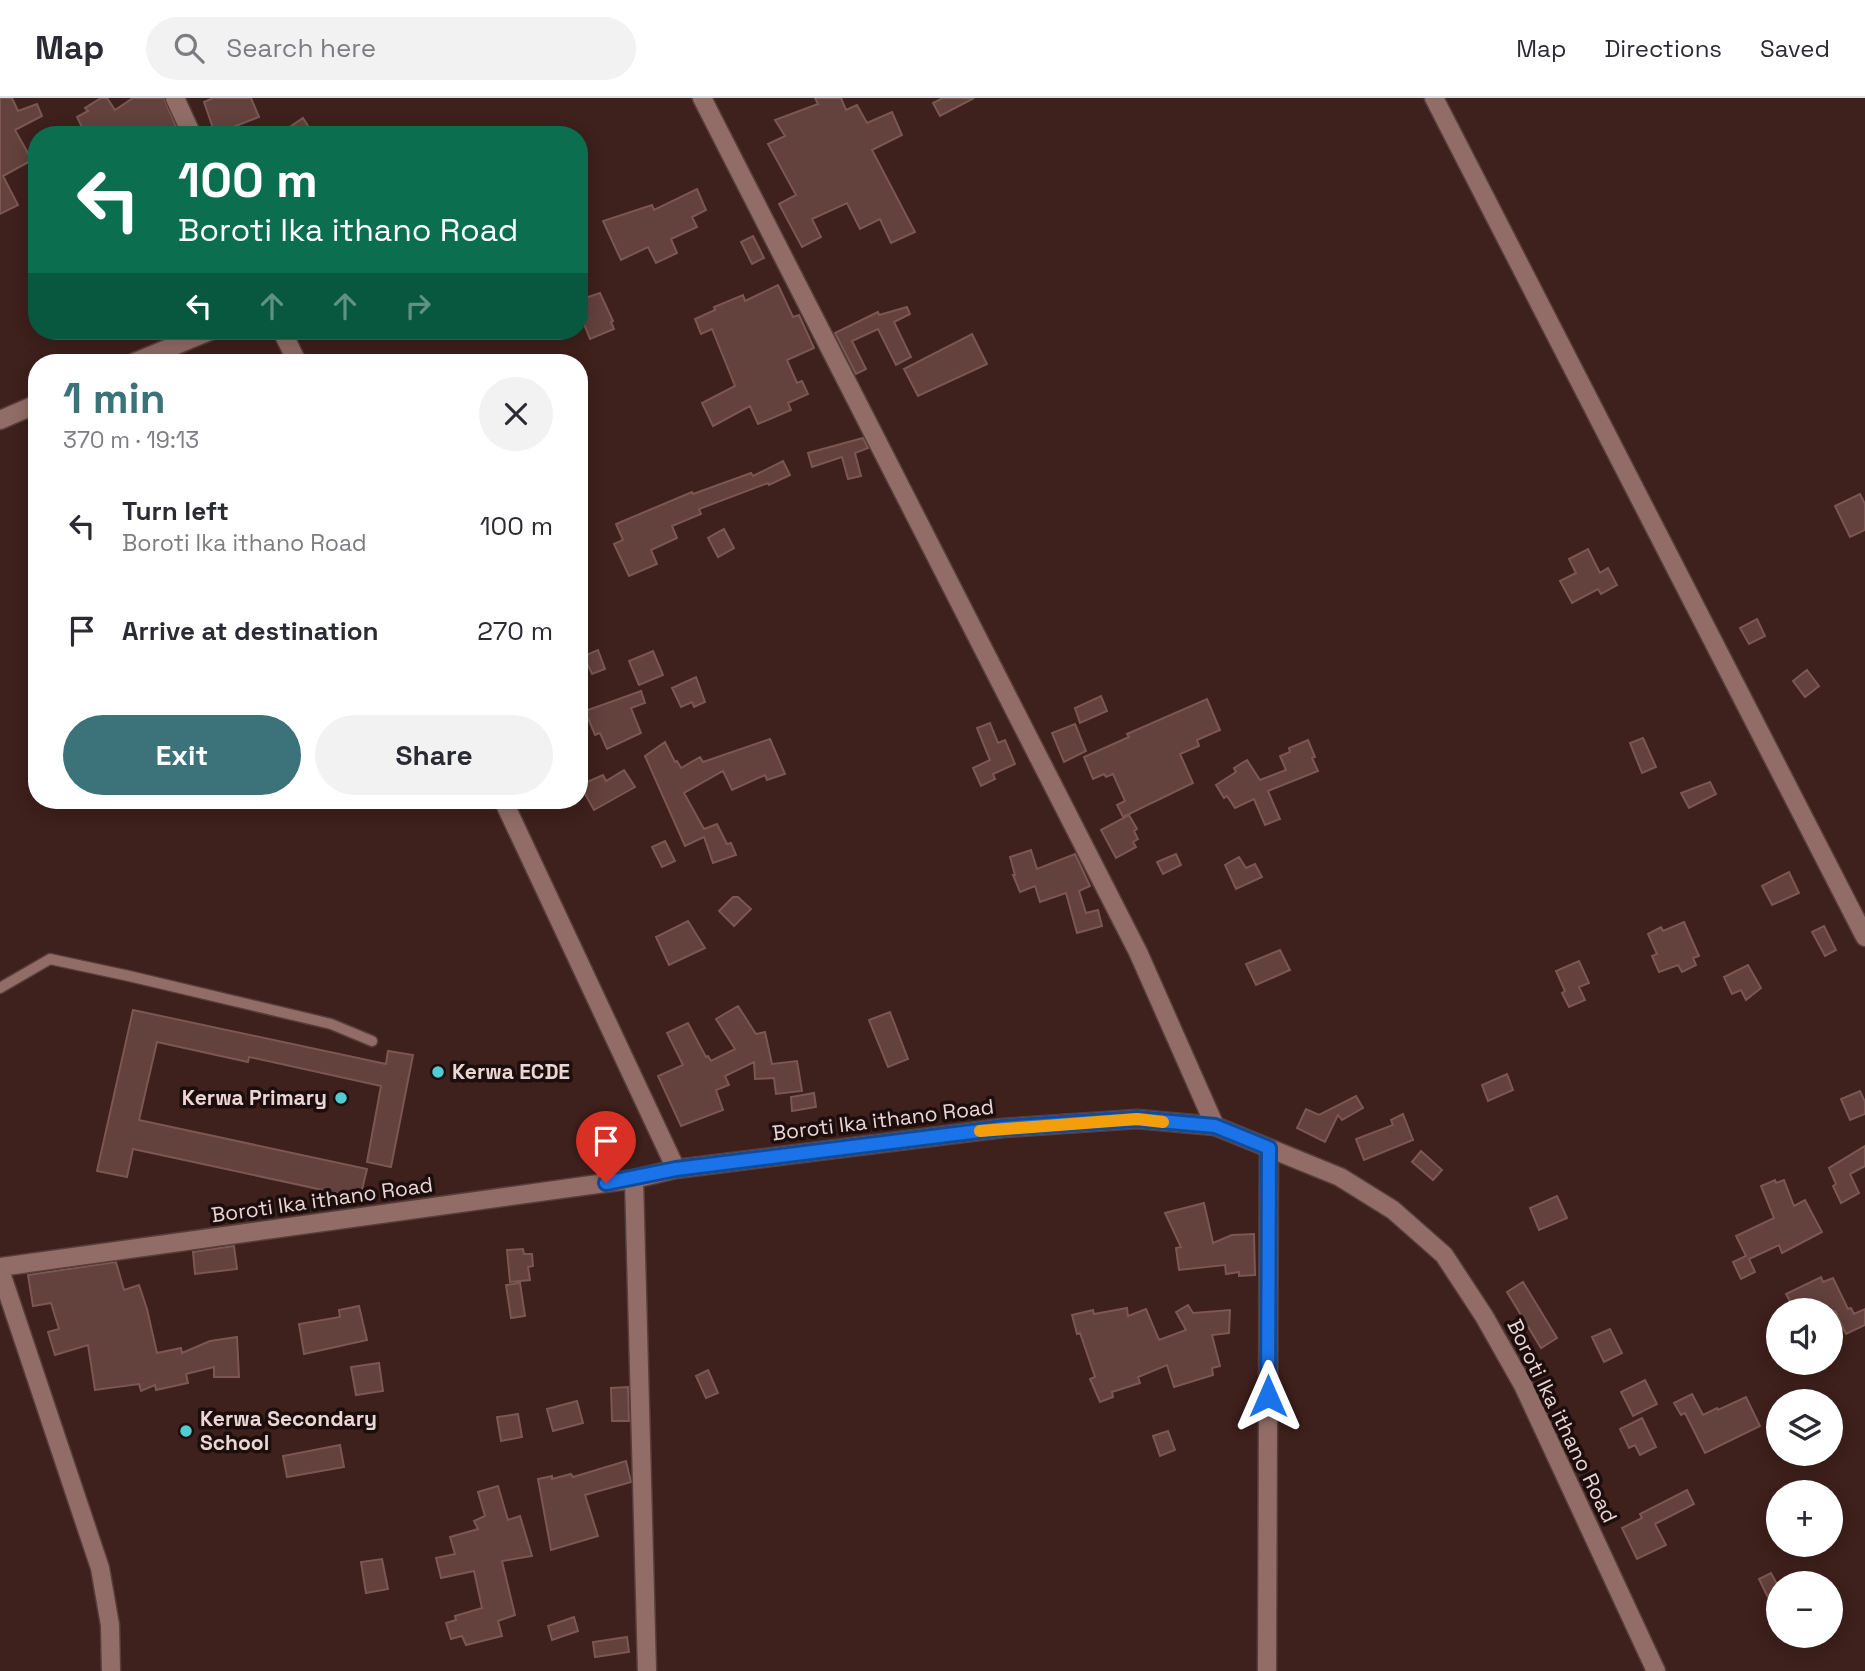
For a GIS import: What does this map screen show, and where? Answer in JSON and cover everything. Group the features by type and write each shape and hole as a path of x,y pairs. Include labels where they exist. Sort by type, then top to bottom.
{"street":[{"path":"175,98 188,126"},
{"path":"702,98 1138,952 1215,1126"},
{"path":"1434,98 1865,937"},
{"path":"154,354 188,340"},
{"path":"0,420 28,408"},
{"path":"507,809 676,1169"},
{"name":"Boroti Ika ithano Road","path":"0,1269 634,1179 676,1169 1003,1128 1137,1119 1215,1126 1340,1177 1393,1210 1444,1255 1484,1316 1523,1385 1656,1671"},
{"path":"1267,1671 1269,1148"},
{"path":"634,1179 647,1671"},
{"path":"0,1269 100,1568 110,1625 111,1671"}],"lane":[{"path":"0,988 50,959 129,975 331,1024 372,1041"}],"building":[{"path":"0,98 12,98 18,111 37,104 42,116 15,130 28,153 28,162 3,176 18,205 0,214"},
{"path":"101,98 107,98 115,110 133,98 164,98 176,126 82,126 77,117 88,111 85,108"},
{"path":"213,98 251,98 259,117 236,126 212,126 204,102"},
{"path":"815,98 841,98 846,110 857,105 867,123 892,112 902,135 872,150 915,232 891,243 880,219 860,229 847,203 812,219 821,237 802,247 779,204 796,195 768,144 785,136 775,120 818,104"},
{"path":"943,98 974,98 940,116 933,103"},
{"path":"303,118 308,126 291,126"},
{"path":"697,189 706,210 692,217 697,227 671,239 677,253 656,263 648,247 621,260 603,221 652,205 654,210"},
{"path":"753,236 764,258 752,264 741,242"},
{"path":"778,285 793,317 799,315 814,348 787,360 797,383 802,381 808,394 788,403 791,410 758,424 750,406 713,426 702,403 735,386 712,329 701,334 695,319 715,310 714,307 743,295 745,301"},
{"path":"600,293 614,329 590,339 588,334 588,297"},
{"path":"907,307 910,314 894,322 911,357 896,365 878,329 852,341 866,369 856,374 835,333 878,312 879,315"},
{"path":"972,334 987,364 918,396 904,369"},
{"path":"863,438 868,448 855,453 861,476 848,479 842,457 812,467 808,453"},
{"path":"783,461 790,475 699,509 701,514 672,526 677,538 651,550 657,564 629,576 614,544 623,540 616,524 692,492 693,494 751,473 753,476"},
{"path":"1860,494 1865,504 1865,530 1850,537 1835,506"},
{"path":"724,529 734,548 718,557 708,538"},
{"path":"1588,549 1600,573 1608,568 1617,585 1601,594 1598,589 1572,603 1560,581 1576,573 1569,559"},
{"path":"1757,619 1765,636 1749,644 1740,628"},
{"path":"598,650 605,669 592,674 588,665 588,654"},
{"path":"653,651 663,675 639,685 629,661"},
{"path":"1807,670 1819,686 1805,697 1793,681"},
{"path":"696,677 705,702 694,707 692,702 681,707 672,688"},
{"path":"641,691 645,703 631,708 641,733 607,749 600,733 595,735 588,718 588,710"},
{"path":"1101,696 1107,711 1080,723 1075,708"},
{"path":"1207,699 1220,730 1197,740 1199,746 1180,754 1193,783 1123,817 1117,805 1125,801 1113,774 1106,777 1104,774 1093,779 1084,757 1129,737 1127,734"},
{"path":"990,723 998,743 1005,740 1015,764 993,774 995,779 981,786 973,768 990,760 977,728"},
{"path":"1075,724 1086,751 1064,762 1052,733"},
{"path":"1643,738 1656,767 1642,773 1630,743"},
{"path":"770,739 785,774 767,780 765,775 732,790 723,771 684,793 704,829 717,824 736,855 713,863 704,837 685,846 645,756 665,742 681,768 700,757 703,762"},
{"path":"1308,740 1318,771 1268,791 1280,819 1265,825 1254,799 1235,808 1227,796 1224,798 1216,785 1236,772 1234,768 1247,760 1260,780 1286,770 1280,756 1290,752 1289,748"},
{"path":"624,770 635,787 594,810 588,799 588,782 603,775 606,781"},
{"path":"1710,782 1716,794 1689,808 1681,793"},
{"path":"1129,815 1137,829 1134,831 1138,839 1133,842 1136,847 1116,858 1101,830"},
{"path":"665,841 675,861 662,867 652,847"},
{"path":"1031,850 1037,869 1075,854 1090,886 1079,891 1086,913 1098,910 1102,926 1077,933 1066,893 1040,902 1035,886 1020,892 1010,857"},
{"path":"1176,854 1181,865 1163,874 1157,862"},
{"path":"1239,857 1246,868 1255,864 1262,877 1236,889 1225,865"},
{"path":"1789,872 1799,893 1772,905 1762,886"},
{"path":"733,897 738,897 751,909 734,926 719,911"},
{"path":"688,921 705,948 669,965 656,937"},
{"path":"1684,922 1699,956 1693,958 1696,965 1682,972 1678,965 1659,972 1652,956 1657,954 1648,934 1661,927 1663,931"},
{"path":"1824,926 1836,950 1825,956 1812,932"},
{"path":"1280,950 1290,970 1256,985 1246,964"},
{"path":"1579,961 1589,983 1579,987 1585,1000 1569,1007 1556,971"},
{"path":"1748,965 1761,988 1746,1000 1741,990 1732,994 1724,977"},
{"path":"738,1006 756,1034 765,1032 772,1064 797,1061 802,1091 776,1094 774,1078 755,1079 754,1062 725,1076 729,1085 716,1090 723,1110 681,1126 658,1076 683,1065 667,1033 688,1023 706,1057 711,1061 735,1049 716,1019"},
{"path":"133,1010 386,1064 388,1051 413,1055 391,1167 367,1162 381,1086 249,1057 248,1062 157,1042 139,1120 367,1169 360,1198 133,1149 127,1177 97,1171"},
{"path":"890,1012 908,1059 888,1067 869,1020"},
{"path":"1507,1074 1513,1090 1488,1101 1482,1085"},
{"path":"1860,1091 1865,1102 1865,1114 1850,1120 1841,1099"},
{"path":"814,1093 816,1107 792,1111 791,1097"},
{"path":"1356,1096 1363,1108 1342,1120 1338,1115 1325,1142 1297,1128 1306,1109 1319,1115"},
{"path":"1403,1114 1413,1140 1364,1160 1356,1139 1393,1125 1391,1120"},
{"path":"1865,1146 1865,1166 1850,1174 1859,1193 1841,1203 1829,1168"},
{"path":"1421,1151 1442,1170 1433,1180 1412,1162"},
{"path":"1775,1180 1776,1183 1784,1180 1794,1206 1805,1200 1822,1232 1782,1253 1779,1245 1749,1259 1755,1272 1741,1279 1733,1262 1746,1256 1736,1236 1774,1218 1761,1186"},
{"path":"1557,1196 1567,1218 1539,1230 1530,1208"},
{"path":"1204,1203 1213,1243 1232,1235 1254,1234 1255,1275 1239,1276 1239,1272 1226,1274 1225,1265 1179,1270 1176,1248 1181,1247 1165,1213"},
{"path":"234,1246 237,1269 195,1274 193,1252"},
{"path":"523,1249 524,1254 532,1254 533,1266 528,1267 530,1280 510,1282 507,1250"},
{"path":"116,1262 124,1290 139,1285 157,1353 181,1348 182,1353 210,1341 237,1337 239,1377 214,1377 214,1367 186,1374 188,1383 156,1390 155,1385 141,1391 139,1384 95,1390 88,1345 55,1355 48,1332 59,1329 51,1303 33,1306 28,1275"},
{"path":"1821,1277 1823,1282 1833,1278 1843,1298 1788,1298 1786,1294"},
{"path":"1523,1282 1557,1338 1541,1348 1507,1292"},
{"path":"520,1283 525,1316 511,1318 506,1285"},
{"path":"1843,1299 1854,1314 1865,1309 1865,1325 1846,1334 1843,1328"},
{"path":"1188,1305 1193,1313 1230,1310 1229,1333 1212,1335 1220,1366 1212,1368 1213,1375 1174,1387 1167,1365 1138,1377 1140,1383 1112,1392 1113,1397 1100,1402 1090,1379 1095,1377 1072,1315 1093,1310 1094,1314 1127,1308 1128,1316 1146,1309 1159,1340 1186,1330 1176,1312"},
{"path":"359,1306 367,1340 304,1354 299,1324 340,1317 339,1310"},
{"path":"1610,1329 1622,1353 1604,1362 1592,1337"},
{"path":"379,1363 383,1391 356,1395 351,1367"},
{"path":"708,1370 718,1393 706,1398 696,1376"},
{"path":"1645,1380 1657,1404 1633,1416 1621,1392"},
{"path":"628,1387 629,1421 612,1421 611,1388"},
{"path":"1692,1394 1703,1415 1746,1397 1760,1426 1705,1453 1685,1413 1681,1415 1674,1403"},
{"path":"577,1401 583,1423 553,1431 547,1409"},
{"path":"518,1414 522,1437 501,1441 497,1417"},
{"path":"1642,1418 1656,1447 1640,1455 1635,1445 1629,1448 1620,1429"},
{"path":"1168,1431 1175,1450 1160,1456 1153,1436"},
{"path":"340,1445 344,1467 287,1477 283,1456"},
{"path":"626,1461 631,1482 585,1495 598,1536 551,1550 538,1479 571,1474 573,1477"},
{"path":"498,1486 508,1520 520,1516 532,1556 502,1561 515,1615 498,1621 502,1636 466,1645 462,1636 451,1639 446,1623 456,1620 455,1616 482,1608 474,1571 441,1578 436,1558 455,1554 450,1537 478,1529 474,1521 485,1516 478,1492"},
{"path":"1687,1490 1694,1504 1655,1524 1666,1545 1637,1559 1622,1528 1642,1518 1640,1514"},
{"path":"382,1559 388,1589 366,1593 361,1562"},
{"path":"1766,1576 1766,1593 1759,1579"},
{"path":"574,1617 578,1631 552,1640 548,1626"},
{"path":"627,1637 629,1652 595,1657 593,1642"}],"slow traffic":[{"path":"980,1131 1137,1119 1163,1122"}],"place":[{"name":"Kerwa ECDE","path":"438,1072"},
{"name":"Kerwa Primary","path":"341,1098"},
{"name":"Kerwa Secondary School","path":"186,1431"}],"route":[{"path":"606,1183 676,1169 1003,1128 1137,1119 1215,1126 1269,1148 1268,1396"}]}
